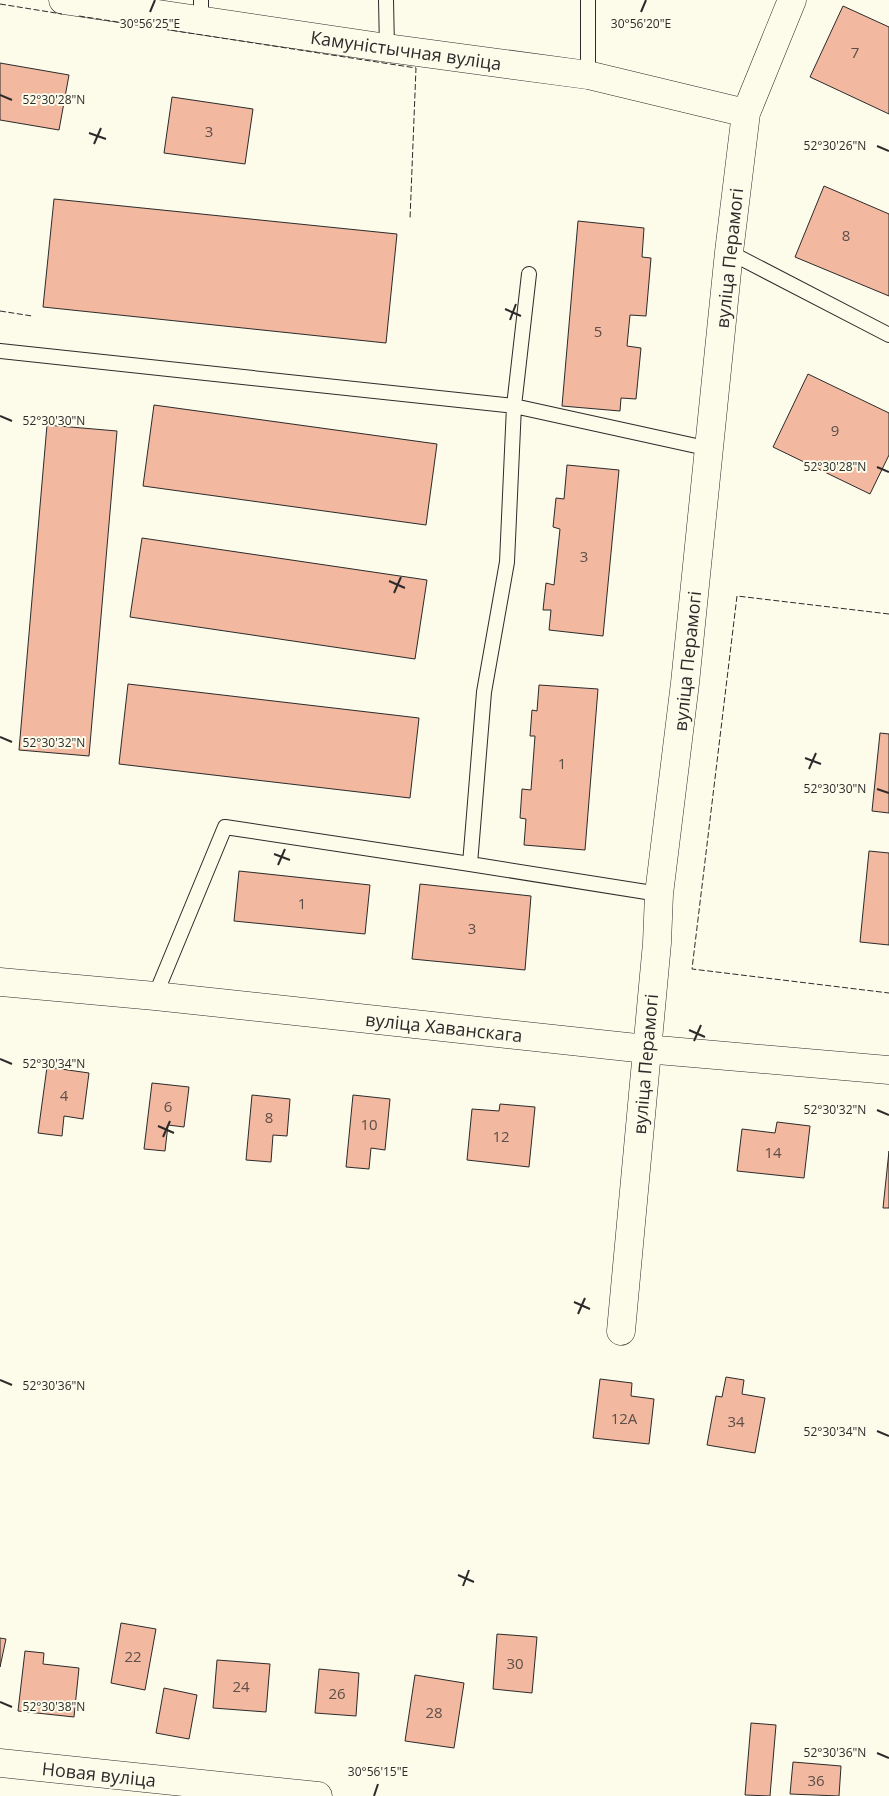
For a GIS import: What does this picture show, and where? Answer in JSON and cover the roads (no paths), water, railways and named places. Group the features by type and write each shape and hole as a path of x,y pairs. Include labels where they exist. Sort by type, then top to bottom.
{"street":[{"name":"Камуністычная вуліца","path":"63,0 201,10 387,48 588,75 746,113"},
{"name":"вуліца Перамогі","path":"621,1331 660,894 685,683 729,252 746,113 792,0"},
{"name":"вуліца Хаванскага","path":"0,982 155,996 646,1049 889,1070"},
{"name":"Новая вуліца","path":"0,1763 318,1796"}],"lane":[{"path":"386,0 387,48"},
{"path":"588,0 588,75"},
{"path":"729,252 889,335"},
{"path":"470,864 484,692 507,562 514,406 529,274"},
{"path":"0,351 514,406 710,449"},
{"path":"155,996 225,827 660,894"}]}
